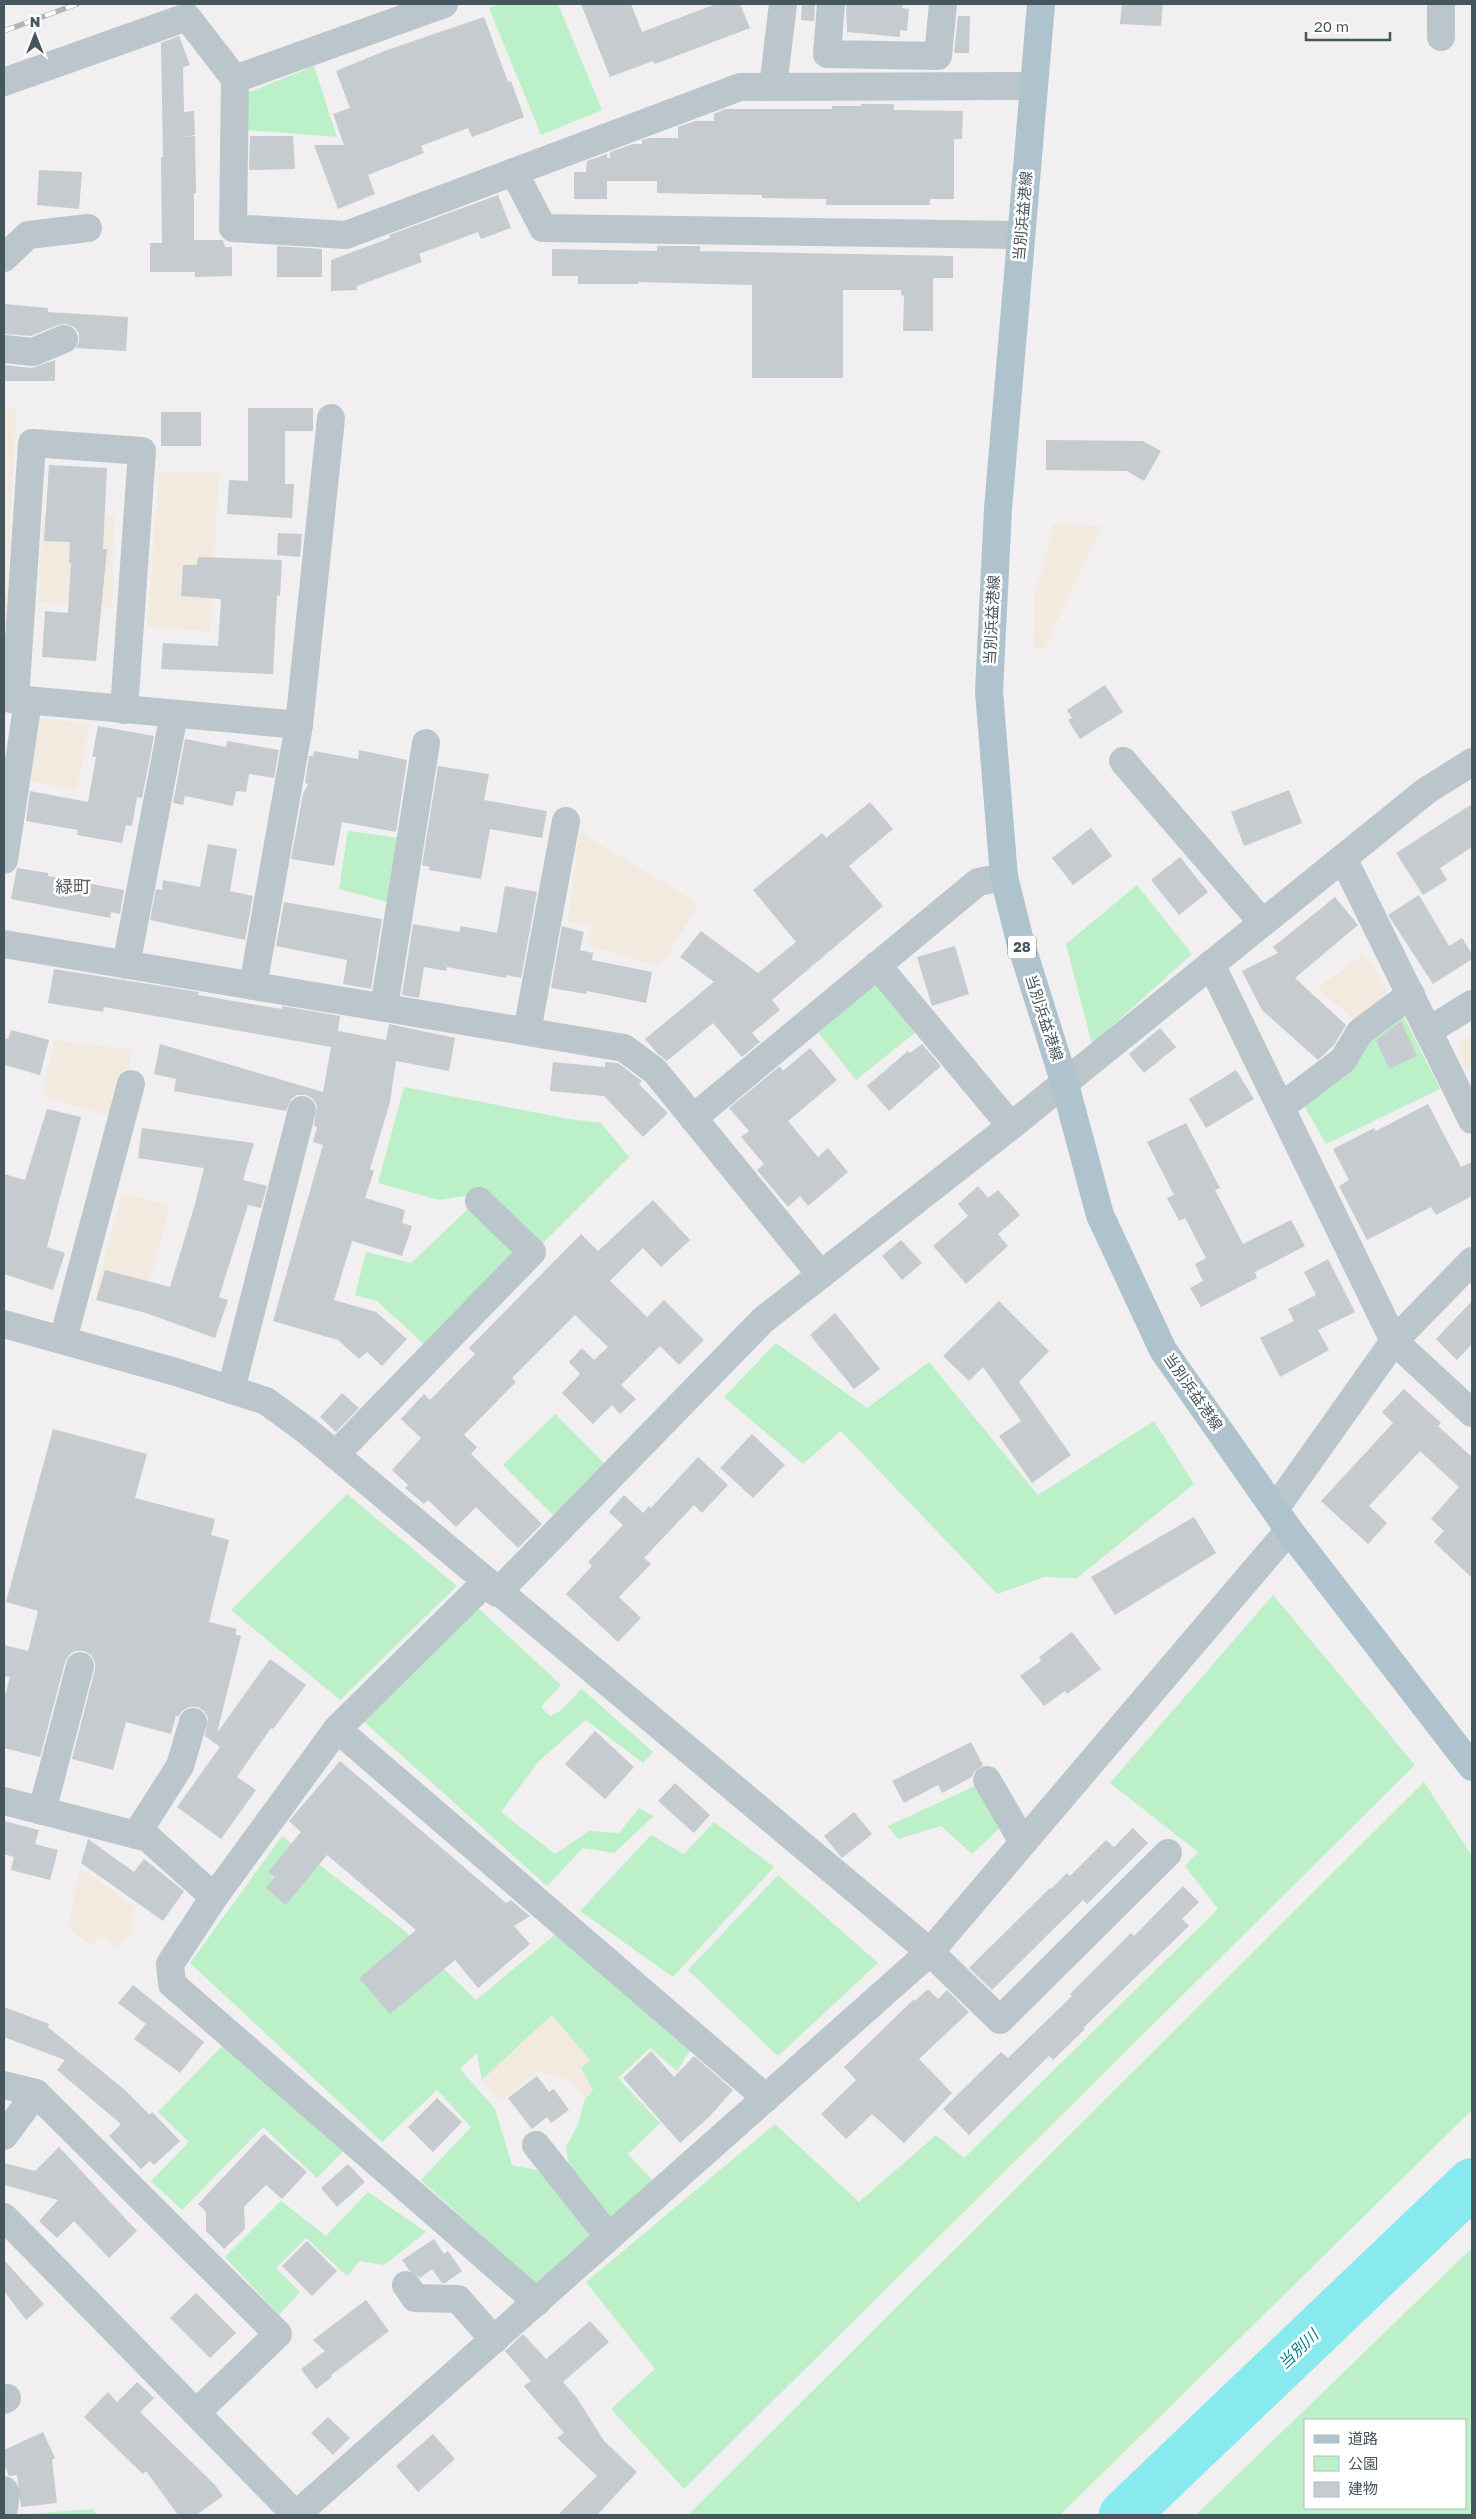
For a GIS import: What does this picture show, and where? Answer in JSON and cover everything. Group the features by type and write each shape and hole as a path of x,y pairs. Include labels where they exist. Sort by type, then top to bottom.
{"main road":[{"name":"当別浜益港線","path":"1041,4 998,509 989,691 1004,877 1020,941 1064,1081 1100,1215 1163,1350 1282,1520 1472,1768"}],"street":[{"path":"235,79 444,4"},
{"path":"773,86 783,4"},
{"path":"831,4 827,54 938,56 943,4"},
{"path":"1441,4 1441,37"},
{"path":"4,82 187,17 235,79 233,228 346,235 740,86 1034,86"},
{"path":"514,172 543,228 1021,235"},
{"path":"4,258 28,235 88,228"},
{"path":"4,349 32,352 64,339"},
{"path":"253,986 299,725 331,418"},
{"path":"4,860 32,443 142,451 124,710"},
{"path":"15,700 299,725"},
{"path":"126,965 174,714"},
{"path":"384,1007 426,742"},
{"path":"1123,760 1262,922"},
{"path":"537,2302 172,1984 170,1964 214,1897 337,1729 491,1588 763,1320 1011,1126 1064,1081 1426,791 1472,762"},
{"path":"527,1032 566,821"},
{"path":"1343,858 1472,1120"},
{"path":"694,1118 978,882 1004,877"},
{"path":"4,944 624,1048 655,1071 821,1275"},
{"path":"1212,964 1394,1341 1472,1413"},
{"path":"877,965 1011,1126"},
{"path":"1281,1107 1343,1060 1360,1032 1411,994"},
{"path":"1428,1031 1472,1004"},
{"path":"63,1340 130,1084"},
{"path":"231,1390 302,1110"},
{"path":"335,1455 532,1252 479,1201"},
{"path":"4,2217 296,2515 930,1952 1023,1842 1282,1520 1394,1341 1472,1261"},
{"path":"4,1324 266,1401 335,1455 491,1588 930,1952 1000,2020 1168,1853"},
{"path":"42,1811 80,1666"},
{"path":"136,1835 180,1766 193,1722"},
{"path":"337,1729 766,2098"},
{"path":"987,1780 1023,1842"},
{"path":"4,1801 148,1838 214,1897"},
{"path":"4,2084 36,2093 278,2334 196,2413"},
{"path":"4,2136 36,2093"},
{"path":"536,2145 609,2237"},
{"path":"406,2285 415,2298 458,2299 494,2340"},
{"path":"4,2490 6,2494 4,2508"}],"green space":[{"path":"500,4 558,4 602,110 541,135 489,8"},
{"path":"314,66 337,137 248,130 247,93"},
{"path":"348,831 400,838 391,903 339,889"},
{"path":"1137,885 1192,954 1092,1044 1066,944"},
{"path":"876,983 916,1032 856,1080 817,1031"},
{"path":"1400,1009 1440,1089 1326,1144 1303,1104 1367,1033"},
{"path":"404,1087 569,1119 601,1123 629,1157 538,1248 484,1193 439,1200 378,1183"},
{"path":"471,1206 516,1247 515,1261 428,1348 377,1301 355,1295 366,1252 411,1263"},
{"path":"776,1343 867,1408 929,1362 1038,1495 1154,1421 1194,1484 1077,1578 1044,1577 997,1594 841,1431 803,1464 724,1397"},
{"path":"555,1414 605,1464 553,1515 503,1465"},
{"path":"347,1494 457,1586 340,1700 231,1610"},
{"path":"1273,1595 1415,1765 684,2489 611,2409 655,2369 586,2282 775,2124 859,2202 936,2135 964,2158 1218,1909 1185,1866 1198,1852 1110,1783"},
{"path":"478,1608 561,1685 541,1707 550,1716 559,1712 582,1689 653,1752 643,1763 586,1720 539,1761 501,1812 555,1854 589,1831 619,1833 639,1808 654,1816 614,1853 583,1848 547,1886 361,1719"},
{"path":"1424,1782 1472,1856 1472,2110 1060,2515 688,2515"},
{"path":"977,1785 1004,1824 972,1854 941,1826 898,1839 888,1826"},
{"path":"714,1822 774,1867 673,1977 580,1911 651,1835 684,1854"},
{"path":"282,1836 405,1931 476,2000 556,1934 692,2047 677,2071 650,2048 618,2078 660,2123 628,2154 653,2181 611,2223 571,2177 566,2147 578,2124 585,2099 593,2090 552,2015 482,2080 477,2053 460,2069 495,2109 512,2165 545,2172 593,2236 536,2285 421,2180 471,2127 437,2090 382,2142 190,1963"},
{"path":"778,1875 878,1963 778,2056 688,1970"},
{"path":"229,2039 344,2150 317,2178 263,2127 182,2210 151,2181 189,2142 158,2112"},
{"path":"368,2192 426,2232 384,2265 360,2261 347,2276 306,2238 276,2268 300,2292 279,2315 225,2257 281,2201 326,2236"},
{"path":"1472,2248 1472,2515 1196,2515"},
{"path":"92,2509 98,2515 29,2515 30,2514"}],"sand":[{"path":"4,408 16,409 4,668"},
{"path":"159,472 219,473 210,632 147,626"},
{"path":"43,516 114,516 112,608 38,602"},
{"path":"1054,524 1102,526 1044,648 1034,648 1035,594"},
{"path":"37,718 90,724 77,790 25,780"},
{"path":"579,832 699,904 660,967 588,945 592,925 568,921"},
{"path":"1363,955 1377,970 1392,1003 1362,1026 1317,988"},
{"path":"1472,1036 1472,1067 1465,1070 1459,1043"},
{"path":"55,1040 133,1050 113,1117 42,1096"},
{"path":"122,1193 170,1206 142,1309 95,1295"},
{"path":"80,1868 135,1907 130,1934 118,1948 101,1935 91,1946 68,1928"},
{"path":"552,2015 590,2060 580,2069 593,2090 585,2099 569,2080 537,2071 500,2102 482,2080"}],"building":[{"path":"581,4 631,4 642,32 716,4 740,4 750,28 655,64 653,61 610,77"},
{"path":"802,4 815,4 814,21 801,20"},
{"path":"846,4 903,4 902,8 909,9 907,31 900,30 900,37 847,32"},
{"path":"1122,4 1163,4 1161,26 1120,24"},
{"path":"958,16 970,16 969,53 954,53"},
{"path":"484,17 508,82 511,81 524,117 472,137 468,128 421,146 424,153 368,175 375,194 338,209 314,145 344,145 333,114 350,108 336,71 387,50"},
{"path":"179,36 190,65 183,67 184,112 194,111 195,135 183,137 195,136 196,193 194,193 194,240 223,240 225,247 232,247 232,276 195,277 195,272 150,272 150,243 162,243 161,43"},
{"path":"861,104 894,104 894,110 963,111 962,139 954,139 954,199 930,199 930,205 826,205 826,199 762,198 762,195 657,193 657,181 607,181 607,199 574,199 574,172 586,172 587,161 607,154 607,158 610,158 610,152 633,144 642,144 642,140 650,138 678,138 678,127 695,121 714,121 714,114 725,109 832,109 832,106 861,106"},
{"path":"250,136 293,136 295,169 249,170"},
{"path":"39,170 82,172 79,209 37,205"},
{"path":"498,195 511,228 481,239 478,232 419,254 422,262 357,286 357,290 331,291 331,260 390,238 389,235"},
{"path":"277,246 322,249 322,277 277,277"},
{"path":"657,246 700,246 700,251 953,256 953,278 933,278 933,331 903,331 904,296 901,295 901,290 843,290 843,378 752,378 752,285 638,282 638,284 578,284 578,276 552,276 552,249 657,251"},
{"path":"4,304 48,308 48,312 128,317 126,351 76,348 79,341 79,333 74,327 66,324 58,325 31,336 4,334"},
{"path":"55,360 55,381 5,381 5,365 32,368"},
{"path":"248,408 313,408 313,431 285,431 285,484 294,484 292,518 227,514 229,480 248,481"},
{"path":"161,412 201,412 201,446 161,446"},
{"path":"1046,440 1143,441 1161,451 1144,481 1127,471 1046,470"},
{"path":"49,465 107,468 103,549 107,549 96,661 42,657 45,611 68,613 71,563 69,563 70,542 44,541"},
{"path":"278,533 302,534 300,557 277,555"},
{"path":"198,557 282,560 280,596 277,595 273,674 161,669 163,643 218,646 221,599 181,596 183,565 197,565"},
{"path":"1105,685 1123,712 1080,739 1068,720 1072,718 1067,710"},
{"path":"98,726 154,736 142,798 137,797 132,826 126,825 122,843 77,835 78,830 26,821 30,791 88,802 96,757 92,757"},
{"path":"185,739 226,747 227,741 279,750 274,778 249,774 246,792 236,791 233,806 185,796 183,805 173,803"},
{"path":"359,750 407,760 396,832 342,822 334,866 291,859 303,794 308,784 305,783 309,756 313,756 314,751 358,759"},
{"path":"438,766 489,774 484,800 547,811 542,838 490,829 481,879 429,870 430,867 422,865"},
{"path":"1289,790 1302,823 1244,846 1231,812"},
{"path":"870,802 893,829 849,866 883,906 772,1000 780,1010 752,1033 760,1042 742,1057 713,1023 667,1061 658,1054 645,1039 714,982 680,957 701,931 758,973 796,942 753,890 822,833 826,838"},
{"path":"1472,804 1472,847 1440,868 1447,880 1423,895 1396,853"},
{"path":"1091,828 1112,856 1073,885 1052,858"},
{"path":"208,844 237,849 230,891 253,896 245,940 150,920 156,889 162,890 163,880 200,887"},
{"path":"1180,857 1208,892 1179,915 1151,880"},
{"path":"17,868 48,873 48,876 124,890 120,914 111,912 110,918 11,899"},
{"path":"505,886 537,892 521,978 506,975 506,978 447,967 446,971 424,967 419,998 402,995 413,924 459,932 461,926 497,933"},
{"path":"1419,895 1449,946 1462,938 1472,954 1472,959 1433,984 1388,915"},
{"path":"1335,897 1358,925 1295,978 1346,1025 1334,1045 1318,1060 1262,1010 1242,971 1278,953 1273,947"},
{"path":"284,902 382,919 371,989 343,984 347,960 276,946"},
{"path":"562,926 584,932 580,950 593,953 592,960 652,972 646,1003 587,991 586,994 551,988"},
{"path":"955,946 969,994 932,1006 917,957"},
{"path":"54,969 199,992 198,995 257,1005 282,1009 282,1006 340,1016 338,1031 386,1040 389,1024 455,1038 449,1071 396,1061 390,1102 370,1169 374,1171 365,1198 405,1210 402,1223 412,1226 402,1256 352,1241 334,1300 376,1312 407,1339 382,1366 367,1352 359,1359 338,1340 273,1321 323,1145 313,1142 317,1127 314,1126 317,1106 313,1099 306,1095 297,1095 291,1099 286,1111 174,1091 176,1079 154,1074 160,1044 323,1092 331,1047 104,1007 103,1012 48,1003"},
{"path":"1401,1021 1417,1056 1389,1069 1376,1040"},
{"path":"1160,1028 1176,1047 1144,1073 1129,1054"},
{"path":"11,1030 49,1040 40,1075 4,1065 4,1038 8,1039"},
{"path":"922,1044 941,1066 889,1111 867,1086 908,1051 910,1053"},
{"path":"810,1048 837,1080 788,1121 818,1157 828,1148 848,1172 808,1206 800,1196 788,1207 757,1170 764,1164 741,1137 749,1131 729,1108 780,1066 783,1071"},
{"path":"553,1062 605,1067 605,1062 618,1063 642,1081 639,1084 668,1113 643,1137 604,1096 550,1091"},
{"path":"1236,1070 1254,1099 1206,1128 1189,1099"},
{"path":"1428,1104 1461,1167 1472,1162 1472,1196 1436,1215 1431,1207 1367,1240 1339,1186 1349,1180 1333,1149 1374,1128 1376,1131"},
{"path":"47,1109 81,1117 47,1247 65,1253 53,1290 4,1274 4,1174 25,1180"},
{"path":"1186,1123 1220,1188 1215,1190 1243,1244 1291,1220 1305,1246 1255,1272 1257,1278 1201,1307 1190,1288 1203,1281 1195,1264 1206,1258 1185,1218 1179,1221 1167,1198 1174,1195 1147,1142"},
{"path":"142,1128 254,1143 243,1180 267,1186 261,1208 248,1205 219,1297 228,1300 215,1338 146,1313 96,1300 105,1270 170,1287 195,1204 204,1168 138,1158"},
{"path":"978,1186 988,1198 998,1190 1020,1215 998,1234 1008,1246 966,1284 933,1246 968,1216 958,1204"},
{"path":"653,1200 690,1240 661,1267 643,1248 610,1281 647,1317 664,1300 704,1340 679,1365 660,1346 621,1385 636,1399 620,1414 612,1405 593,1424 562,1393 580,1374 569,1362 582,1348 594,1360 608,1347 575,1315 512,1378 516,1382 464,1435 477,1447 471,1454 542,1524 518,1548 476,1507 456,1527 428,1500 424,1504 405,1488 408,1485 392,1470 421,1438 401,1419 424,1394 430,1400 475,1354 469,1348 581,1234 598,1251"},
{"path":"901,1240 922,1263 902,1280 882,1256"},
{"path":"1328,1259 1355,1312 1318,1330 1329,1350 1280,1377 1260,1338 1294,1321 1288,1309 1316,1295 1304,1272"},
{"path":"999,1301 1049,1351 1019,1382 1071,1455 1032,1483 999,1436 1021,1421 983,1367 969,1381 943,1356"},
{"path":"1472,1301 1472,1344 1457,1360 1436,1339"},
{"path":"835,1313 880,1369 854,1389 810,1335"},
{"path":"1404,1389 1441,1423 1438,1426 1472,1457 1472,1578 1434,1542 1444,1531 1431,1519 1459,1487 1420,1451 1369,1506 1387,1523 1368,1544 1321,1501 1393,1423 1382,1412"},
{"path":"342,1393 359,1408 336,1432 320,1417"},
{"path":"53,1429 147,1454 135,1498 215,1519 211,1535 229,1540 209,1622 237,1629 235,1634 241,1636 217,1733 270,1659 306,1685 273,1729 271,1728 237,1777 256,1790 221,1839 177,1807 220,1747 205,1736 208,1718 204,1711 198,1707 189,1707 182,1711 178,1717 176,1715 171,1734 126,1722 113,1770 72,1759 95,1669 95,1662 91,1655 84,1651 75,1651 69,1655 65,1662 40,1757 4,1748 4,1700 10,1677 4,1676 4,1645 28,1651 38,1611 6,1602"},
{"path":"752,1434 785,1465 753,1498 720,1468"},
{"path":"698,1457 728,1485 702,1513 694,1505 644,1558 651,1564 619,1597 641,1618 618,1642 566,1594 592,1566 588,1562 623,1525 609,1512 624,1495 643,1513 649,1506 651,1508"},
{"path":"1194,1517 1216,1553 1115,1615 1091,1577"},
{"path":"1072,1632 1101,1669 1067,1694 1065,1691 1044,1706 1020,1676 1041,1661 1039,1657"},
{"path":"595,1731 634,1767 605,1799 565,1764"},
{"path":"971,1742 983,1765 974,1772 972,1777 942,1793 938,1785 904,1803 892,1781"},
{"path":"340,1761 506,1903 511,1900 530,1916 514,1926 530,1944 478,1988 455,1960 390,2014 359,1978 416,1930 327,1855 286,1905 266,1888 275,1877 268,1872 301,1832 289,1821"},
{"path":"675,1783 710,1815 694,1833 658,1801"},
{"path":"854,1812 872,1834 842,1858 824,1836"},
{"path":"4,1821 39,1830 35,1844 58,1850 50,1880 11,1870 14,1857 4,1854"},
{"path":"1133,1828 1148,1843 1087,1904 1083,1900 992,1990 969,1968 1067,1873 1070,1876 1106,1840 1114,1847"},
{"path":"88,1839 134,1872 144,1859 184,1891 163,1921 81,1863"},
{"path":"1183,1886 1199,1902 1182,1919 1189,1926 1083,2028 1085,2029 1053,2060 1049,2056 969,2135 943,2109 1001,2052 1008,2058 1072,1996 1070,1994 1131,1933 1134,1936"},
{"path":"133,1985 204,2042 180,2073 134,2039 146,2024 118,2003"},
{"path":"928,1989 938,1999 947,1990 969,2012 919,2059 952,2093 904,2143 872,2114 846,2139 821,2114 856,2080 844,2067 914,1999 915,2001"},
{"path":"4,2007 49,2024 48,2027 126,2091 150,2115 152,2112 180,2141 154,2165 150,2161 141,2169 109,2136 121,2124 57,2070 65,2060 4,2037"},
{"path":"651,2051 674,2077 694,2056 733,2090 709,2117 680,2143 623,2078"},
{"path":"537,2076 549,2092 554,2089 569,2110 551,2123 547,2117 532,2129 508,2098"},
{"path":"437,2098 462,2122 433,2152 408,2127"},
{"path":"264,2134 307,2172 282,2199 266,2185 244,2207 245,2229 224,2249 206,2231 206,2212 198,2204"},
{"path":"59,2147 137,2231 109,2258 74,2221 57,2238 39,2221 58,2200 4,2185 4,2163 35,2171"},
{"path":"348,2164 365,2182 337,2207 321,2188"},
{"path":"434,2239 444,2254 448,2251 462,2271 445,2283 442,2283 432,2269 420,2278 409,2270 402,2260"},
{"path":"307,2241 337,2271 312,2296 282,2266"},
{"path":"4,2260 44,2304 26,2320 4,2291"},
{"path":"196,2293 236,2333 210,2358 170,2318"},
{"path":"366,2300 389,2331 331,2375 332,2377 316,2389 301,2369 325,2351 313,2340"},
{"path":"590,2321 609,2342 563,2382 577,2398 604,2441 637,2472 597,2515 558,2515 597,2476 557,2438 564,2433 524,2386 531,2381 505,2351 523,2334 546,2359"},
{"path":"137,2382 154,2398 140,2412 215,2485 223,2496 196,2515 178,2515 146,2471 143,2474 84,2417 108,2392 117,2402"},
{"path":"328,2417 350,2438 333,2455 311,2433"},
{"path":"43,2432 55,2458 52,2460 57,2503 21,2507 17,2475 9,2476 4,2464 4,2450"},
{"path":"433,2434 455,2459 418,2492 396,2466"}],"waterway":[{"name":"当別川","path":"1124,2515 1472,2183"}],"railway":[{"path":"4,31 77,4"}],"district":[{"name":"緑町","path":"73,887"}]}
